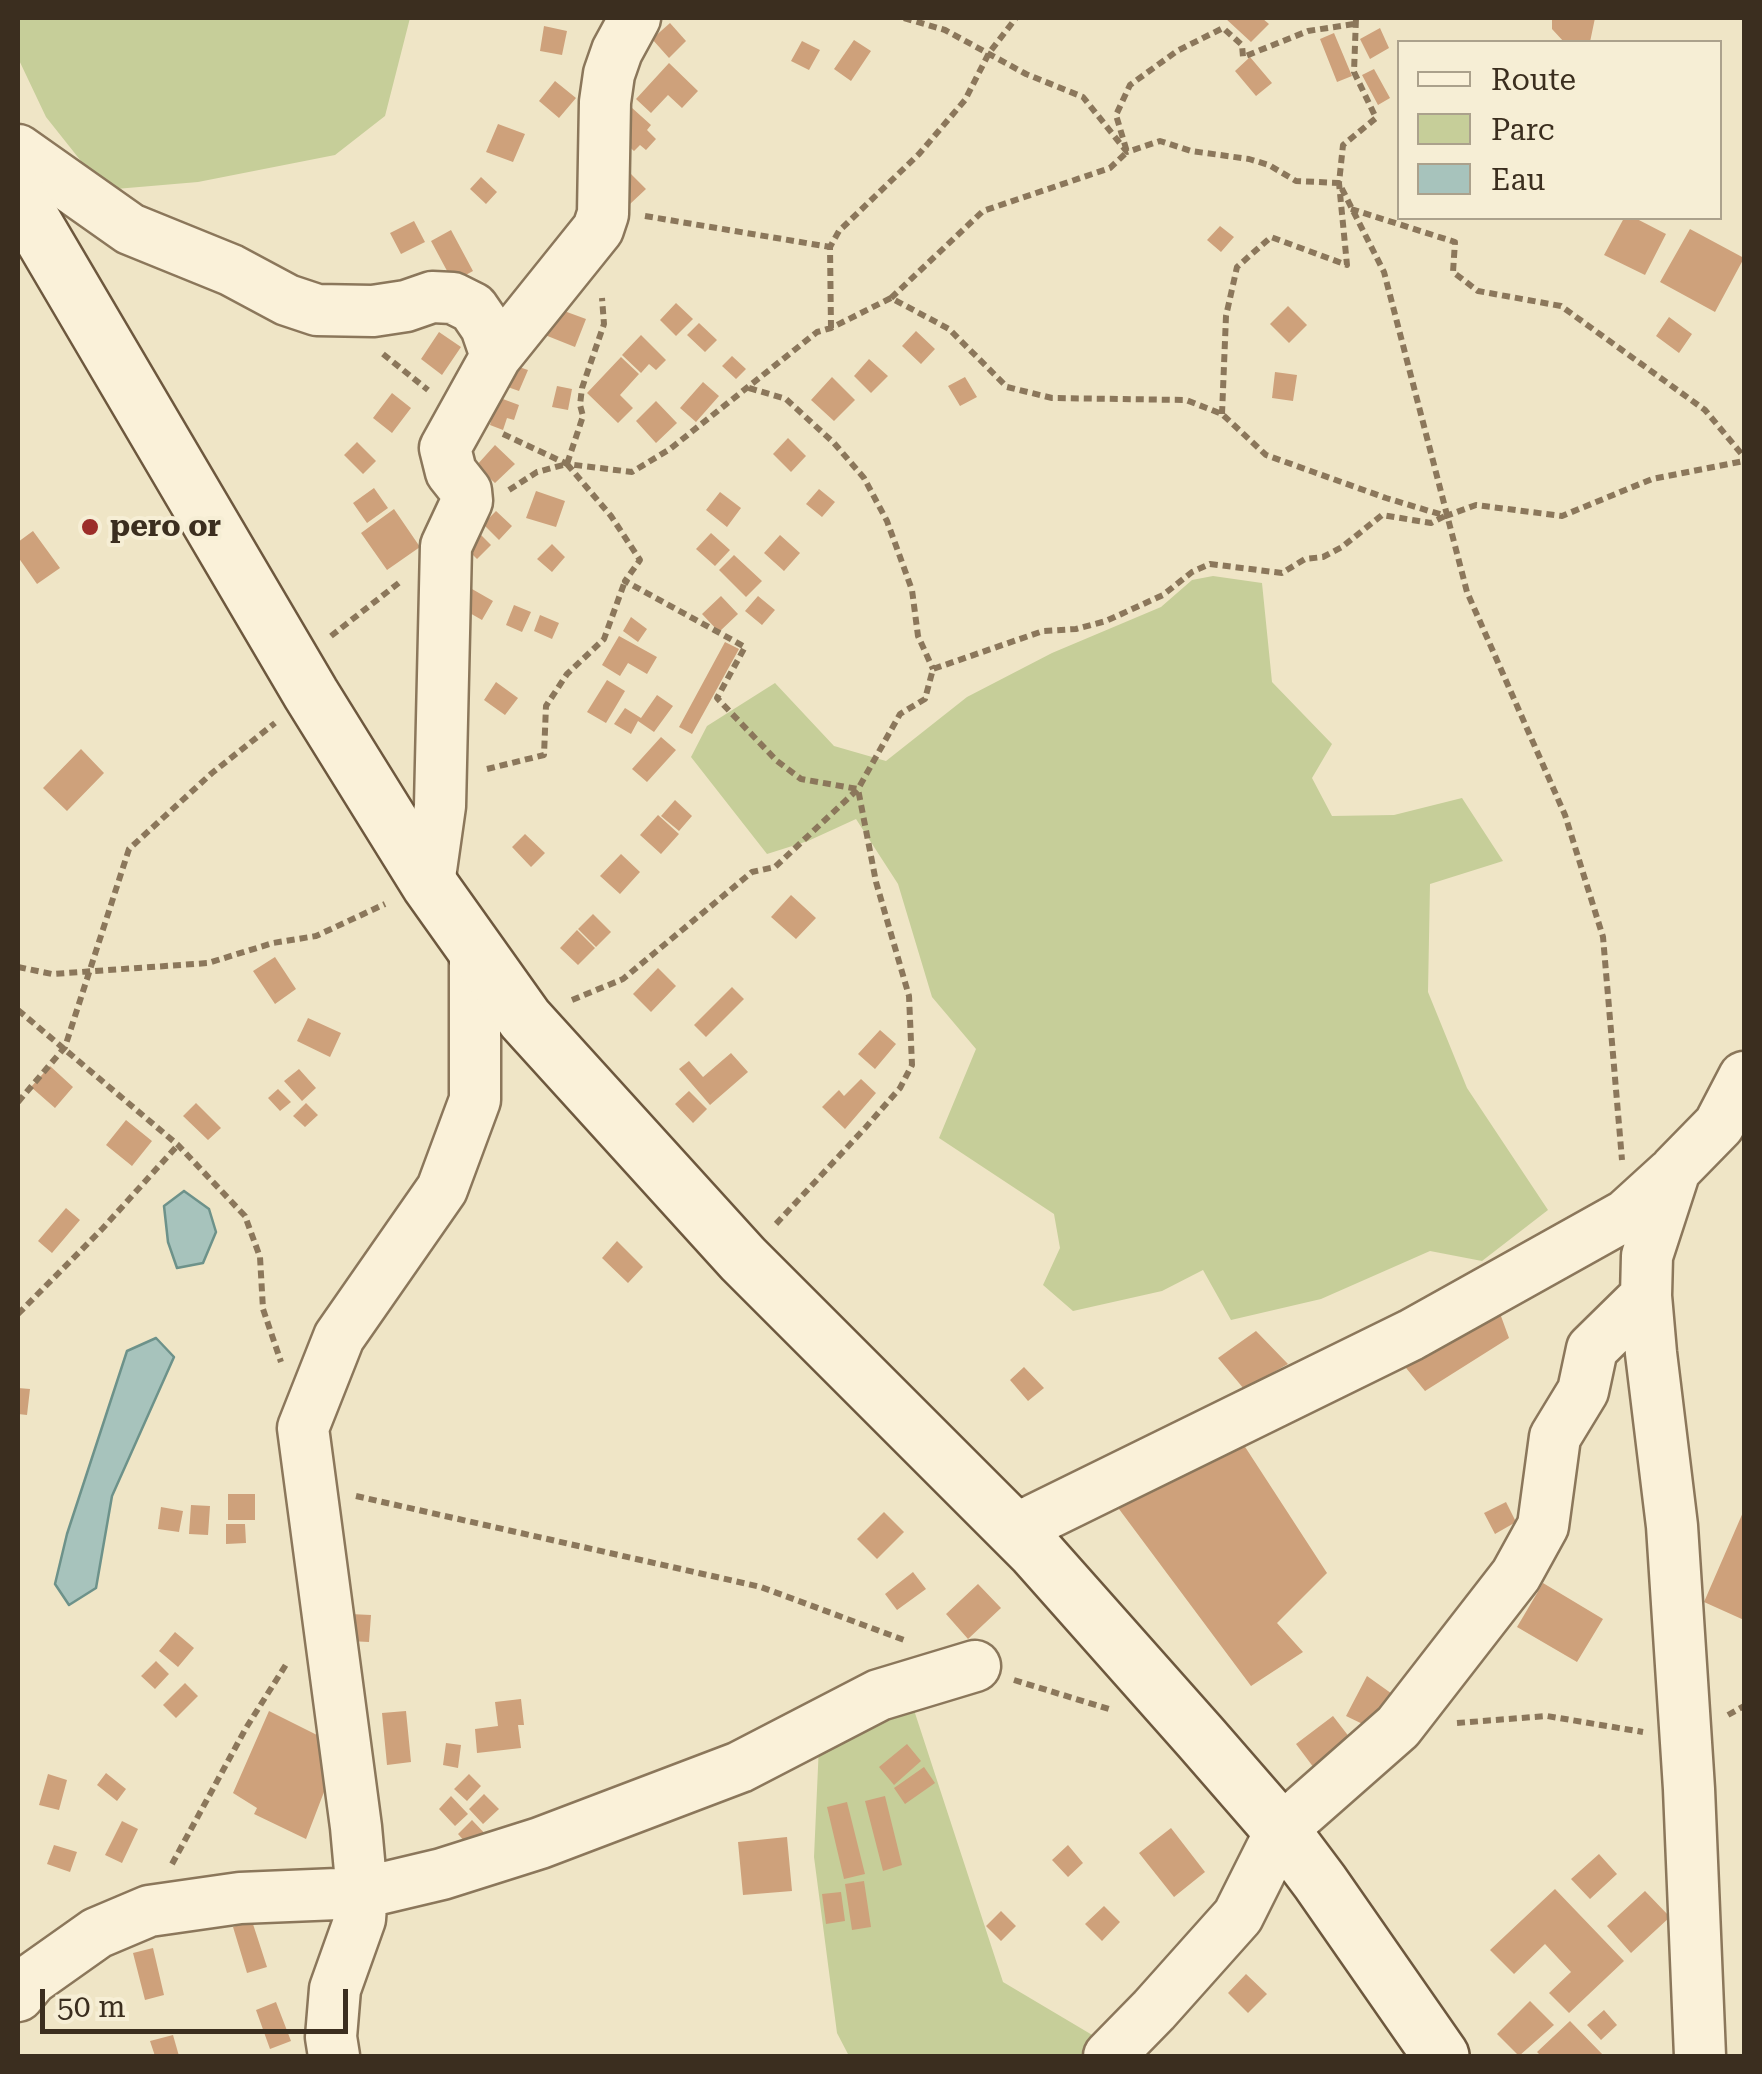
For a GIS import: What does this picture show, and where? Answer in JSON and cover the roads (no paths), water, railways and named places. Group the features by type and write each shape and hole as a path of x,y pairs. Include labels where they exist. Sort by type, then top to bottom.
{"street":[{"path":"429,884 440,806 446,546 467,502 466,491 450,472 445,448 496,356 598,229 603,214 609,74 635,18"},
{"path":"18,150 130,229 230,270 287,300 339,312 406,306 432,296 453,298 473,308 486,327 496,356"},
{"path":"18,196 311,694 429,884 525,1019 744,1259 1014,1530 1280,1830 1441,2056"},
{"path":"334,2056 331,2036 335,1989 360,1919 362,1893 303,1428 339,1337 442,1189 475,1100 475,949"},
{"path":"1014,1530 1411,1334 1626,1215 1718,1126 1744,1077"},
{"path":"1674,1170 1646,1256 1646,1296 1672,1526 1700,2056"},
{"path":"1109,2056 1238,1916 1280,1830 1398,1727 1516,1575 1543,1526 1556,1437 1583,1392 1592,1349 1646,1296"},
{"path":"18,1996 32,1979 97,1933 149,1911 240,1898 362,1893 442,1874 540,1843 740,1767 879,1695 975,1666"}],"water":[{"path":"184,1191 209,1209 216,1232 203,1263 177,1268 168,1242 164,1206"},
{"path":"156,1338 174,1357 112,1496 96,1588 69,1605 55,1584 67,1534 127,1351"}],"place":[{"name":"pero or","path":"90,527"}]}
